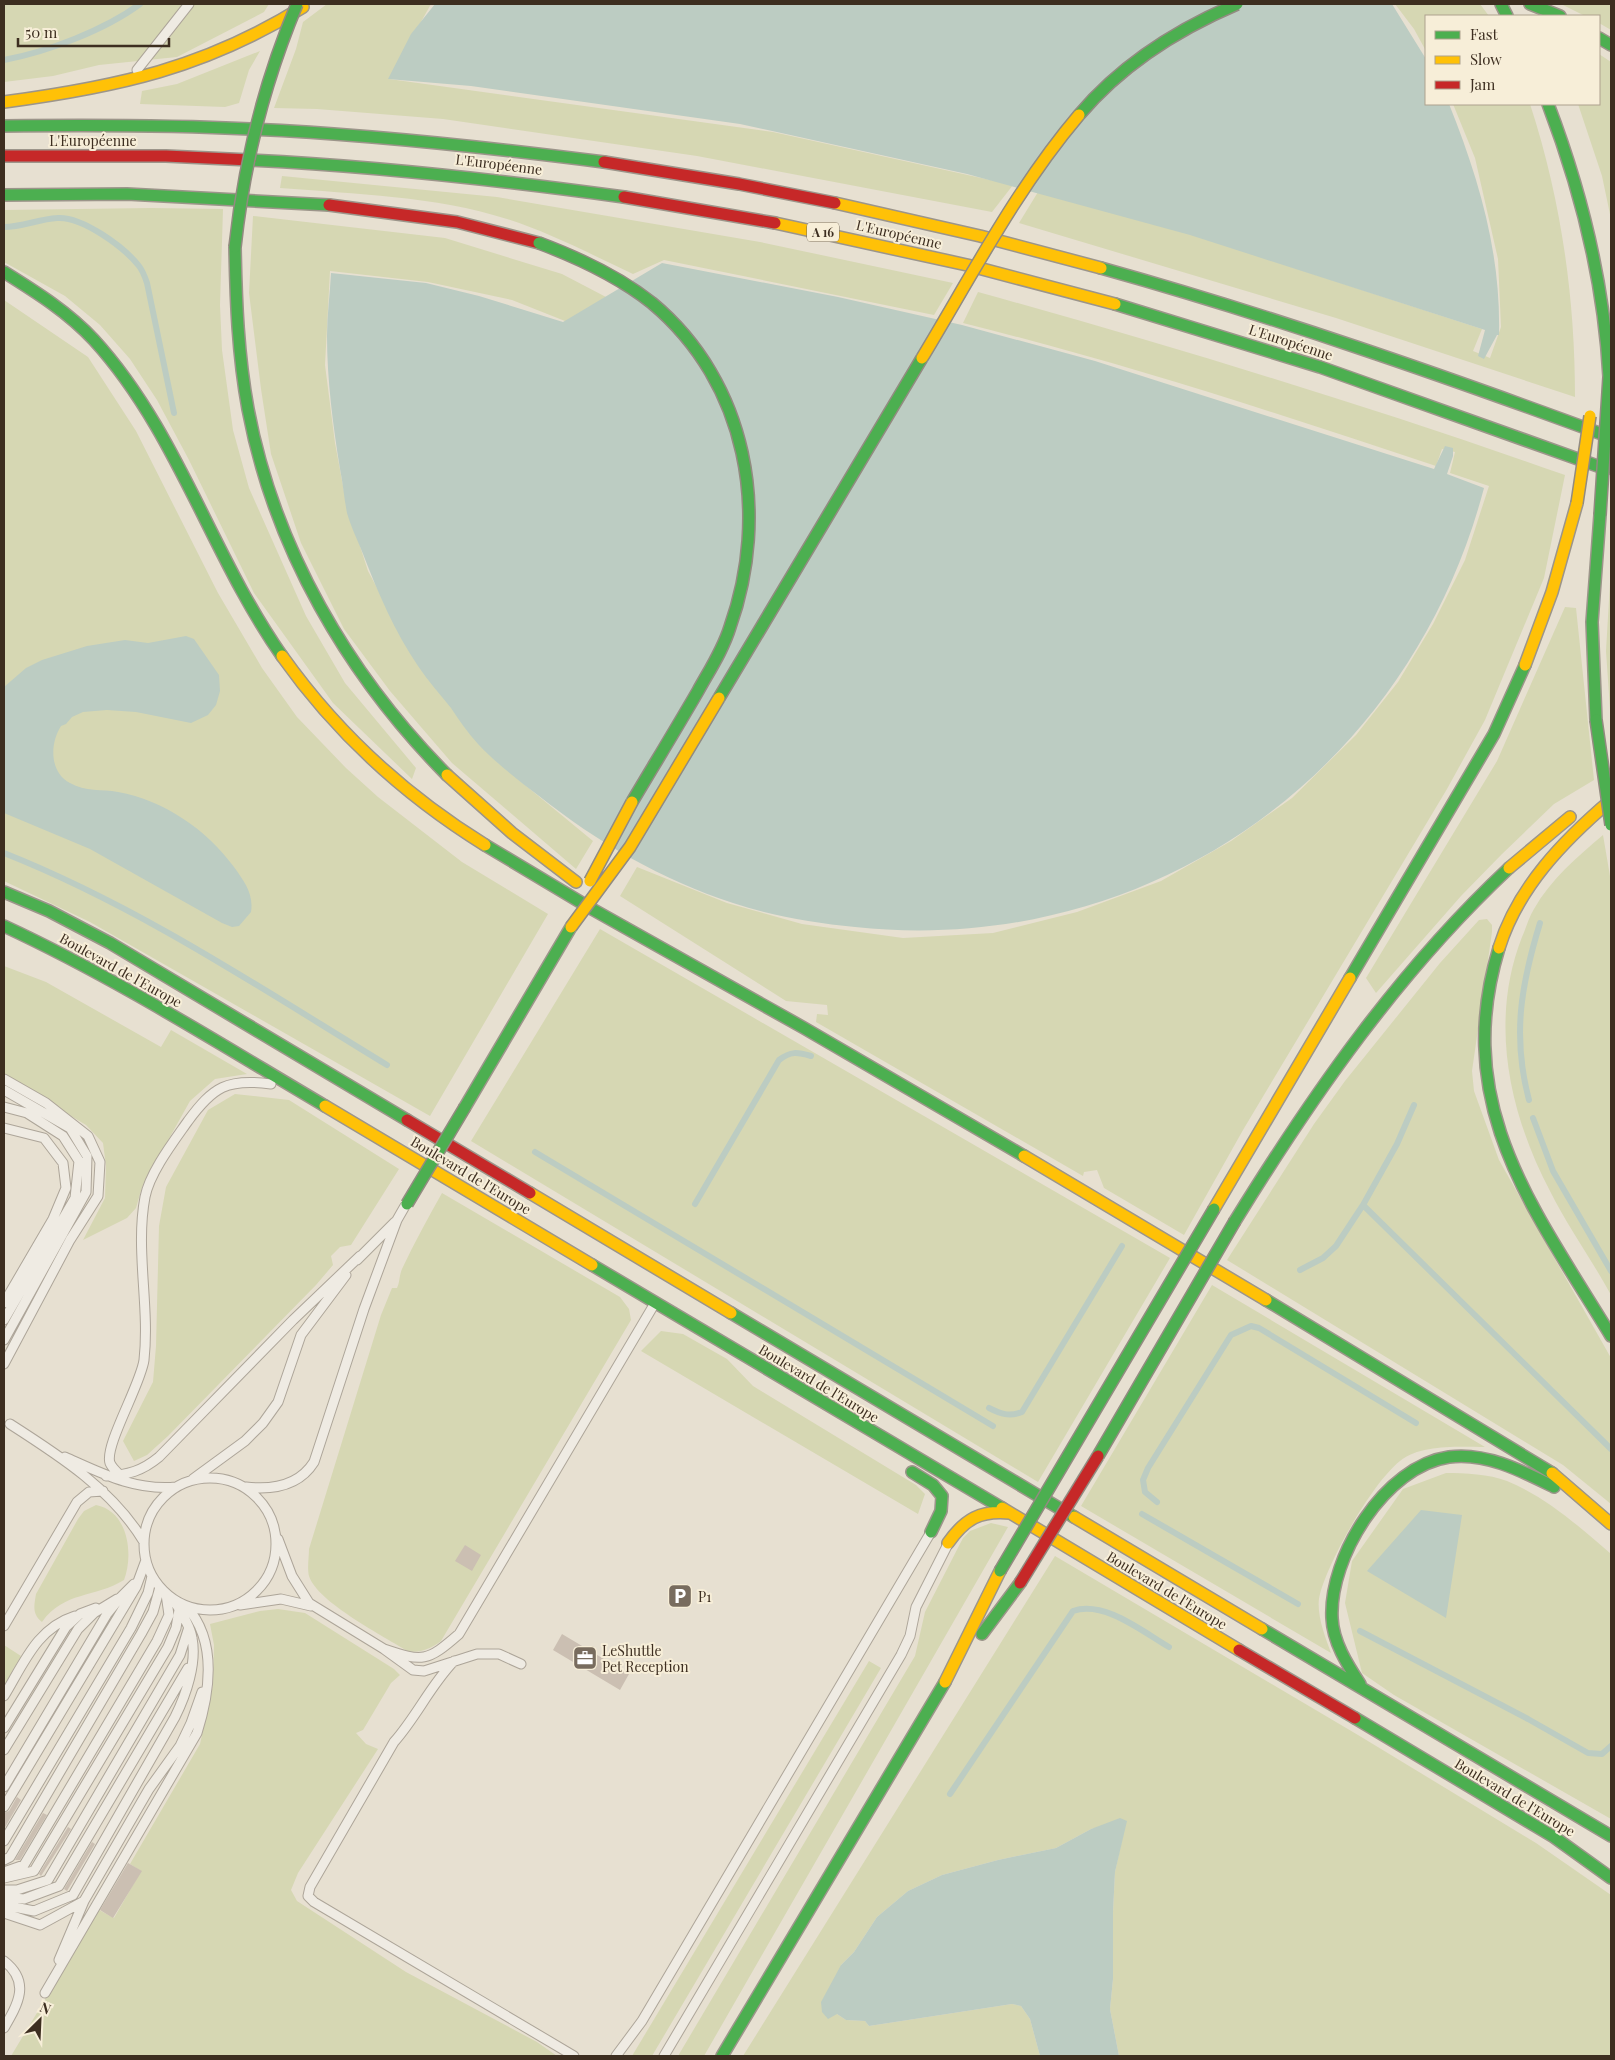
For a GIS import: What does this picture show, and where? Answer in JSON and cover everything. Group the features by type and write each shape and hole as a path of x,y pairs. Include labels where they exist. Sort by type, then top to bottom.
{"main road":[{"path":"298,4 276,55 256,119 244,174 236,247 236,322 240,359 264,475 288,541 305,578 344,648 373,690 413,740 441,769 533,850 607,904 800,1026"},
{"path":"4,102 126,82 178,68 224,52 260,34 308,4"},
{"path":"571,927 612,874 630,847 1038,164 1073,119 1118,74 1152,48 1179,31 1203,18 1237,4"},
{"path":"1530,4 1558,15"},
{"path":"1600,39 1611,45"},
{"path":"1548,105 1572,170 1598,268 1608,341 1608,377 1592,622 1596,720 1611,825"},
{"path":"1555,122 1574,200 1591,314"},
{"name":"L'Européenne","path":"4,126 189,125 354,134 550,155 649,169 776,192 978,235 1170,288 1358,347 1611,438"},
{"name":"L'Européenne","path":"4,156 160,155 356,164 590,190 820,232 1047,286 1238,340 1458,414 1611,471"},
{"path":"4,196 152,195 314,204 449,220 539,243 572,256 620,281 665,315 683,334 711,373 732,415 741,441 750,484 751,529 748,556 738,605 730,628 707,676 611,839 571,927 406,1204"},
{"path":"4,272 58,307 98,342 116,363 151,415 169,446 241,589 278,650 326,713 383,770 444,818 536,876 800,1026 1540,1465 1563,1481 1609,1522"},
{"path":"722,2056 954,1667 968,1632 1000,1571 1494,734 1512,699 1540,633 1563,558 1577,503 1591,402"},
{"path":"954,1667 978,1640 1020,1583 1083,1481 1235,1221 1319,1087 1354,1040 1428,951 1471,904 1538,842 1569,818 1611,792"},
{"path":"1611,800 1566,841 1548,861 1516,908 1493,961 1485,999 1483,1034 1484,1062 1492,1107 1522,1189 1611,1336"},
{"name":"Boulevard de l'Europe","path":"4,892 49,911 110,943 1611,1836"},
{"name":"Boulevard de l'Europe","path":"4,926 98,972 1531,1823 1611,1878"},
{"path":"729,1347 774,1387"},
{"path":"1363,1688 1346,1662 1334,1631 1332,1608 1334,1588 1342,1566 1366,1521 1389,1489 1411,1471 1434,1460 1448,1457 1490,1460 1537,1478 1609,1522"},
{"path":"902,1466 929,1483 943,1497 944,1505 931,1532"},
{"path":"948,1543 964,1522 978,1513 996,1511 1010,1514"}],"lane":[{"path":"126,82 146,61 189,4"},
{"path":"4,1079 46,1103 88,1136 100,1162 98,1196 70,1240 4,1364"},
{"path":"120,1475 110,1463 110,1446 133,1395 143,1362 146,1335 142,1240 145,1196 159,1166 205,1098 225,1085 251,1081 292,1087"},
{"path":"4,1090 70,1128 87,1156 86,1192 4,1340"},
{"path":"4,1107 27,1113 64,1136 79,1161 75,1198 4,1320"},
{"path":"4,1128 44,1138 63,1163 66,1188 53,1219 4,1302"},
{"path":"243,1487 258,1489 284,1485 304,1476 314,1462 364,1309 397,1220 406,1204"},
{"path":"106,1476 141,1470 159,1457 293,1320 397,1220"},
{"path":"207,1672 197,1707 180,1746 149,1789 84,1901 45,1993 189,1749 197,1733 205,1702 207,1672 206,1641 199,1622 167,1593 152,1576 146,1559 144,1542 147,1523 156,1506 176,1487 189,1481 245,1441 263,1423 278,1402 301,1335 360,1256"},
{"path":"384,1649 411,1658 424,1658 435,1654 459,1634 655,1302"},
{"path":"10,1424 51,1450 102,1491 121,1508 144,1542"},
{"path":"51,1450 106,1476 140,1486 176,1487"},
{"path":"189,1481 211,1478 233,1482 252,1494 267,1511 298,1588 316,1608"},
{"path":"4,1626 77,1502 89,1492 102,1491"},
{"path":"229,1607 248,1598 269,1574 276,1553 275,1532"},
{"path":"616,2056 642,2021 931,1532"},
{"path":"664,2056 901,1654 910,1636 916,1607 948,1543"},
{"path":"4,1807 140,1579 146,1559"},
{"path":"4,1842 130,1628 148,1593 152,1576"},
{"path":"4,1787 103,1620 120,1598 140,1579"},
{"path":"4,1860 10,1857 153,1612 167,1593"},
{"path":"4,1872 24,1865 157,1641 169,1615 167,1593"},
{"path":"4,1696 43,1635 60,1621 120,1598"},
{"path":"183,1608 207,1610 281,1599 299,1602 316,1608 384,1649 413,1670 424,1671 477,1654 499,1654 521,1664"},
{"path":"4,1750 78,1629 105,1604"},
{"path":"4,1905 34,1912 73,1894 175,1718 186,1691 192,1661 192,1638 183,1608"},
{"path":"4,1878 34,1871 168,1647 183,1608"},
{"path":"4,1728 60,1636 80,1614"},
{"path":"4,1890 17,1890 48,1880 180,1655 186,1640 188,1627"},
{"path":"4,1897 24,1899 60,1886 192,1661"},
{"path":"454,1661 440,1675 412,1722 394,1742 310,1888 308,1896 314,1902 574,2056"},
{"path":"4,1913 40,1925 84,1901"},
{"path":"4,1961 14,1969 21,1986 15,2009 4,2028"}],"green space":[{"path":"4,4 269,4 264,12 177,57 99,65 53,76 4,82"},
{"path":"327,4 431,4 389,79 773,132 1013,185 992,212 697,156 443,119 317,109 274,108 296,49 303,22"},
{"path":"1395,4 1480,4 1488,15 1425,15 1425,49 1414,29"},
{"path":"1561,4 1611,4 1611,30 1600,24 1600,15 1583,15"},
{"path":"260,51 249,70 239,103 225,107 140,104 142,91 177,84"},
{"path":"1600,55 1611,62 1611,219 1602,176 1578,105 1600,105"},
{"path":"1453,105 1530,105 1550,176 1564,249 1572,322 1575,397 1336,318 1019,223 1038,192 1172,228 1482,329 1473,351 1490,358 1501,327 1498,259 1475,158"},
{"path":"282,176 497,197 760,242 953,283 934,315 664,260 633,274 539,231 480,211 395,197 280,188"},
{"path":"223,209 220,305 222,350 233,430 249,488 306,616 345,683 416,768 412,779 333,703 254,593 189,460 157,400 130,359 100,325 65,296 4,262 4,210"},
{"path":"253,216 445,238 562,274 606,297 570,323 512,300 428,282 330,271 325,365 335,443 346,502 368,571 405,640 519,780 593,841 576,869 452,763 390,691 344,629 301,543 271,454 261,389 249,293"},
{"path":"978,292 1126,334 1273,379 1420,425 1565,475 1544,578 1485,720 1447,789 1243,1130 1184,1235 1104,1188 1097,1170 1084,1172 1083,1176 816,1022 817,1014 828,1015 827,1005 786,1001 620,896 637,867 727,903 802,924 903,938 993,933 1077,912 1161,881 1231,841 1292,798 1356,735 1398,682 1433,624 1465,560 1489,486 1450,473 1455,452 1442,449 1436,466 1260,408 1142,372 963,323"},
{"path":"4,300 88,357 136,431 218,593 262,668 297,717 346,768 378,797 462,862 548,914 430,1116 90,922 4,881"},
{"path":"1611,565 1611,724 1606,651"},
{"path":"1565,607 1576,608 1594,780 1554,804 1502,854 1461,896 1376,993 1366,978 1497,761"},
{"path":"1603,835 1611,882 1611,1295 1557,1204 1536,1161 1514,1099 1508,1066 1506,1034 1507,1001 1512,969 1532,912 1556,878"},
{"path":"1487,919 1492,925 1492,932 1472,1071 1474,1091 1499,1160 1611,1358 1611,1504 1563,1465 1227,1260 1314,1124 1345,1081 1440,963 1479,920"},
{"path":"600,929 1170,1258 1038,1482 471,1141"},
{"path":"4,966 46,982 161,1047 171,1030 247,1074 215,1079 190,1101 142,1187 136,1208 127,1218 83,1240 105,1198 106,1166 103,1143 86,1125 4,1076"},
{"path":"235,1094 289,1100 399,1169 351,1245 340,1247 331,1256 333,1265 316,1285 168,1436 147,1455 134,1461 123,1441 153,1382 156,1346 159,1226 166,1187 208,1110"},
{"path":"442,1193 620,1297 629,1309 631,1320 441,1641 426,1650 409,1652 353,1618 325,1597 309,1576 309,1549 381,1315 392,1288 397,1288 407,1259"},
{"path":"1212,1285 1485,1447 1452,1447 1418,1452 1400,1461 1377,1486 1342,1543 1332,1562 1320,1594 1320,1616 1331,1653 1081,1506"},
{"path":"661,1331 683,1334 727,1359 753,1386 916,1485 925,1494 918,1514 641,1351"},
{"path":"1446,1473 1485,1475 1507,1481 1535,1495 1562,1513 1611,1554 1611,1819 1394,1695 1362,1673 1345,1603 1352,1561 1403,1489"},
{"path":"96,1505 107,1509 115,1516 122,1525 126,1535 128,1558 124,1580 113,1586 80,1596 60,1605 42,1622 35,1613 36,1594 78,1519 84,1511"},
{"path":"991,1523 1008,1527 704,2056 678,2056 915,1656 925,1612 963,1538 970,1531"},
{"path":"1055,1556 1358,1735 1536,1843 1611,1895 1611,2056 1119,2056 1110,2009 1113,1979 1115,1872 1126,1821 1091,1829 1056,1848 998,1860 942,1875 908,1891 877,1917 854,1952 841,1965 837,2014 846,2020 865,2021 869,2026 1012,2004 1021,2006 1030,2019 1040,2056 743,2056"},
{"path":"278,1609 305,1613 394,1669 400,1675 391,1683 363,1730 356,1733 366,1744 378,1749 298,1873 291,1890 297,1901 406,1972 537,2042 557,2056 11,2056 99,1910 114,1918 141,1871 130,1864 200,1744 213,1685 214,1645 210,1624 260,1611"},
{"path":"4,1645 21,1656 4,1686"},
{"path":"869,1661 881,1668 652,2056 632,2056"}],"shaded area":[{"path":"435,4 1392,4 1425,57 1425,105 1449,105 1470,160 1479,188 1492,246 1499,305 1499,335 1497,335 1484,359 1478,356 1485,330 1190,235 967,174 740,124 471,86 388,79 411,34"},
{"path":"662,263 838,297 962,325 1095,361 1434,469 1445,446 1453,448 1453,456 1447,474 1484,488 1447,590 1395,681 1330,760 1252,826 1163,877 1067,912 963,929 855,927 793,918 748,908 681,883 607,844 561,813 523,784 474,740 418,666 394,626 381,598 347,513 335,436 327,353 327,320 331,273 426,283 479,296 563,322"},
{"path":"186,636 194,639 219,675 220,691 216,705 208,715 191,723 136,712 107,710 83,712 72,717 66,724 61,726 57,733 53,749 55,765 63,778 76,786 135,796 168,809 198,829 223,853 245,883 250,894 251,912 239,926 232,927 222,923 90,849 4,813 4,687 26,668 42,660 87,646 125,640 148,643"},
{"path":"1421,1510 1462,1515 1446,1618 1367,1571"},
{"path":"1120,1818 1127,1821 1115,1872 1113,1979 1110,2009 1119,2056 1040,2056 1030,2019 1021,2006 1012,2004 869,2026 865,2021 846,2020 837,2014 828,2019 822,2012 821,2002 841,1965 854,1952 877,1917 908,1891 942,1875 998,1860 1056,1848 1091,1829"}],"building":[{"path":"465,1545 481,1555 472,1571 455,1561"},
{"name":"LeShuttle Pet Reception","path":"562,1634 629,1674 620,1690 553,1650"},
{"path":"17,1797 21,1800 4,1829 4,1813 9,1811"},
{"path":"43,1813 47,1815 20,1860 15,1860"},
{"path":"68,1827 71,1829 41,1876 39,1874"},
{"path":"92,1842 95,1844 67,1891 64,1889"},
{"path":"128,1863 142,1871 113,1918 100,1910"}],"waterway":[{"path":"4,60 38,52 75,39 110,23 140,4"},
{"path":"4,227 57,218 67,219 90,227 102,234 132,258 142,270 147,283 174,413"},
{"path":"4,853 54,874 152,924 247,979 387,1065"},
{"path":"1529,1100 1521,1054 1521,1011 1528,968 1540,923"},
{"path":"695,1204 779,1060 794,1053 811,1056"},
{"path":"1414,1105 1397,1144 1363,1205 1611,1449"},
{"path":"1533,1118 1553,1171 1611,1271"},
{"path":"535,1152 993,1426"},
{"path":"1300,1270 1323,1258 1336,1246 1363,1205"},
{"path":"989,1408 1005,1414 1022,1412 1122,1246"},
{"path":"1157,1502 1145,1492 1143,1480 1148,1468 1231,1335 1251,1326 1259,1328 1416,1423"},
{"path":"1142,1514 1298,1604"},
{"path":"950,1794 1073,1611 1085,1609 1110,1614 1123,1619 1169,1647"},
{"path":"1360,1631 1528,1719 1588,1753 1602,1754 1611,1746"}],"traffic: fast":[{"path":"235,247 244,184 257,123 275,63 297,4"},
{"path":"1079,115 1113,80 1151,50 1193,25 1237,4"},
{"path":"1501,4 1506,15"},
{"path":"1530,4 1558,15"},
{"path":"1600,39 1611,45"},
{"path":"1548,105 1571,171 1589,238 1602,307 1609,377"},
{"path":"4,126 158,126 295,131 427,142 604,162"},
{"path":"250,160 438,174 624,197"},
{"path":"4,195 127,194 329,205"},
{"path":"539,243 583,261 626,284 652,303 685,335 710,371 729,411 742,453 748,496 748,540 742,584 730,627 724,644 711,668 632,802"},
{"path":"235,247 238,328 248,409 260,461 276,511 296,560 320,607 347,652 411,736 447,775"},
{"path":"1101,268 1165,286 1357,347 1610,437"},
{"path":"4,272 63,311 94,340 123,376 149,414 172,454 234,577 282,656"},
{"path":"1115,304 1320,367 1606,469"},
{"path":"719,698 922,358"},
{"path":"1600,515 1609,377"},
{"path":"1596,720 1592,622 1600,515"},
{"path":"1350,978 1494,734 1525,665"},
{"path":"1596,720 1611,825"},
{"path":"485,845 592,909 804,1028 1024,1156"},
{"path":"1235,1221 1296,1126 1360,1035 1431,949 1469,907 1509,868"},
{"path":"4,892 49,911 110,943 407,1120"},
{"path":"4,926 127,989 325,1106"},
{"path":"465,1107 571,927"},
{"path":"1499,948 1487,1004 1485,1057 1493,1106 1508,1153 1529,1198 1611,1336"},
{"path":"407,1204 465,1107"},
{"path":"1000,1571 1214,1209"},
{"path":"1098,1456 1235,1221"},
{"path":"592,1265 1002,1508"},
{"path":"1266,1300 1552,1473"},
{"path":"731,1313 1074,1517"},
{"path":"1360,1684 1346,1661 1335,1636 1332,1618 1334,1594 1340,1568 1351,1543 1365,1518 1383,1496 1403,1477 1425,1464 1449,1457 1463,1456 1477,1457 1503,1464 1554,1487"},
{"path":"912,1472 933,1485 942,1496 941,1511 931,1532"},
{"path":"982,1634 1020,1583"},
{"path":"1262,1629 1611,1836"},
{"path":"722,2056 945,1682"},
{"path":"1355,1718 1554,1837 1611,1878"}],"traffic: slow":[{"path":"4,102 85,89 159,72 231,45 267,28 303,7"},
{"path":"922,358 1015,202 1035,172 1079,115"},
{"path":"835,203 980,236 1101,268"},
{"path":"775,223 967,265 1115,304"},
{"path":"1577,503 1590,416"},
{"path":"1525,665 1552,592 1577,503"},
{"path":"282,656 325,711 374,761 400,784 485,845"},
{"path":"571,927 630,847 719,698"},
{"path":"447,775 512,833 576,882"},
{"path":"1499,948 1507,926 1518,905 1544,866 1576,831 1611,800"},
{"path":"590,881 632,802"},
{"path":"1509,868 1570,817"},
{"path":"1214,1209 1350,978"},
{"path":"325,1106 592,1265"},
{"path":"1024,1156 1266,1300"},
{"path":"530,1193 731,1313"},
{"path":"1552,1473 1611,1524"},
{"path":"1002,1508 1239,1650"},
{"path":"948,1543 967,1522 974,1518 990,1513 1010,1513"},
{"path":"1074,1517 1262,1629"},
{"path":"945,1682 1000,1571"}],"traffic: jam":[{"path":"4,156 166,156 250,160"},
{"path":"604,162 739,184 835,203"},
{"path":"624,197 775,223"},
{"path":"329,205 457,222 539,243"},
{"path":"407,1120 530,1193"},
{"path":"1020,1583 1098,1456"},
{"path":"1239,1650 1355,1718"}],"place":[{"name":"P1","path":"680,1596"},
{"name":"LeShuttle Pet Reception","path":"585,1658"}]}
